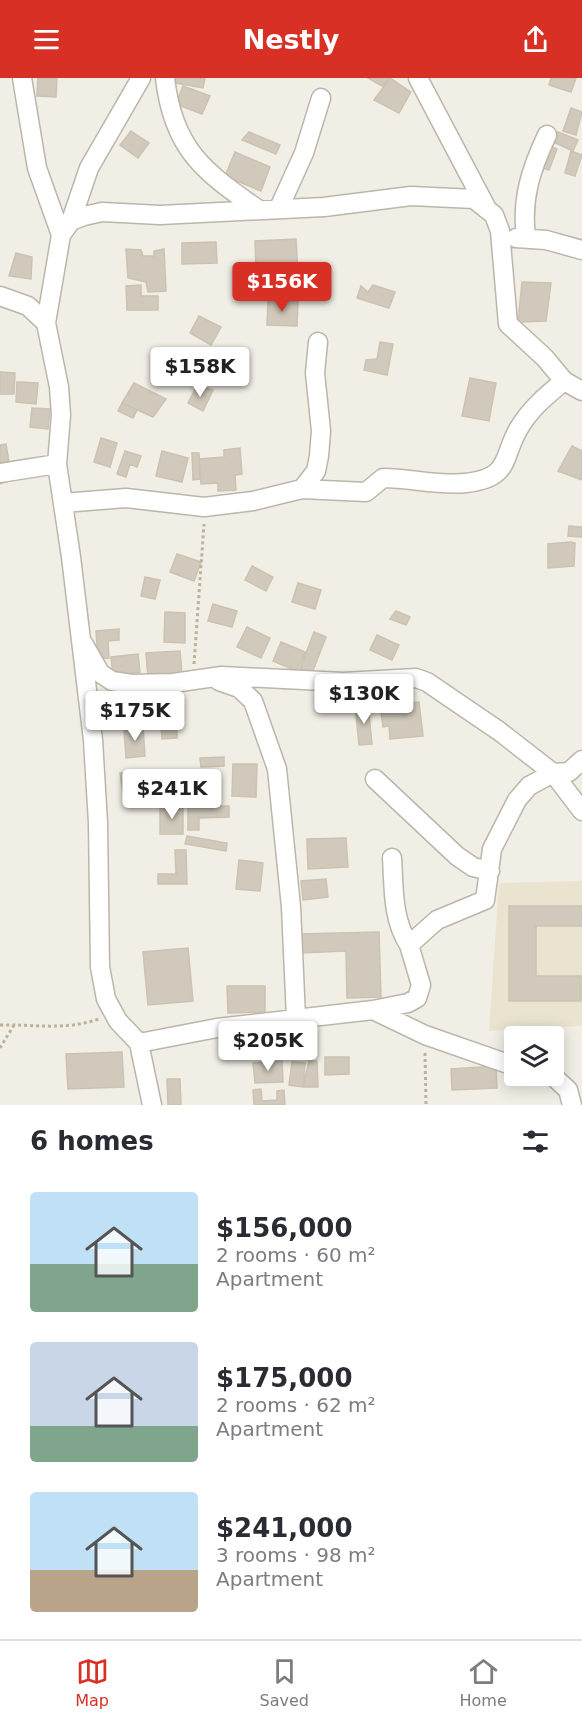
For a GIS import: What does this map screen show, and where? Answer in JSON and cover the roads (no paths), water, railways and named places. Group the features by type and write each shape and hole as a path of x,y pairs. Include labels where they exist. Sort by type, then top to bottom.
{"street":[{"path":"22,78 37,168 66,228"},
{"path":"141,78 89,168 66,228 46,323 59,387 61,416 57,464 93,740 99,823 100,967 106,999 114,1014 139,1043 152,1105"},
{"path":"165,78 171,115 192,154 208,174 259,210"},
{"path":"417,78 486,207"},
{"path":"279,208 304,153 321,98"},
{"path":"526,237 525,194 546,135"},
{"path":"66,228 102,212 160,215 354,204 411,196 467,197 494,214 502,239 503,282 508,324 545,358 564,381 582,391"},
{"path":"502,239 526,237 582,250"},
{"path":"0,296 28,306 46,323"},
{"path":"302,489 316,471 319,456 321,431 315,373 318,342"},
{"path":"63,502 126,498 204,507 253,501 302,489 366,492 383,478 446,484 469,483 490,476 507,463 518,430 534,407 564,381"},
{"path":"0,473 57,464"},
{"path":"80,636 100,673 112,681 153,684 222,676 342,682 416,678 427,682 499,731 553,773 582,811"},
{"path":"205,679 230,684 248,694 273,751 279,787 291,907 296,1018"},
{"path":"409,945 437,920 485,900 492,849 517,800 529,786 553,773 569,772 582,760"},
{"path":"375,779 458,856 473,867 490,871"},
{"path":"139,1043 217,1028 373,1010 417,998 421,985 409,945 399,926 395,906 392,858"},
{"path":"373,1010 425,1035 504,1063"},
{"path":"564,1086 568,1090 572,1105"}]}
